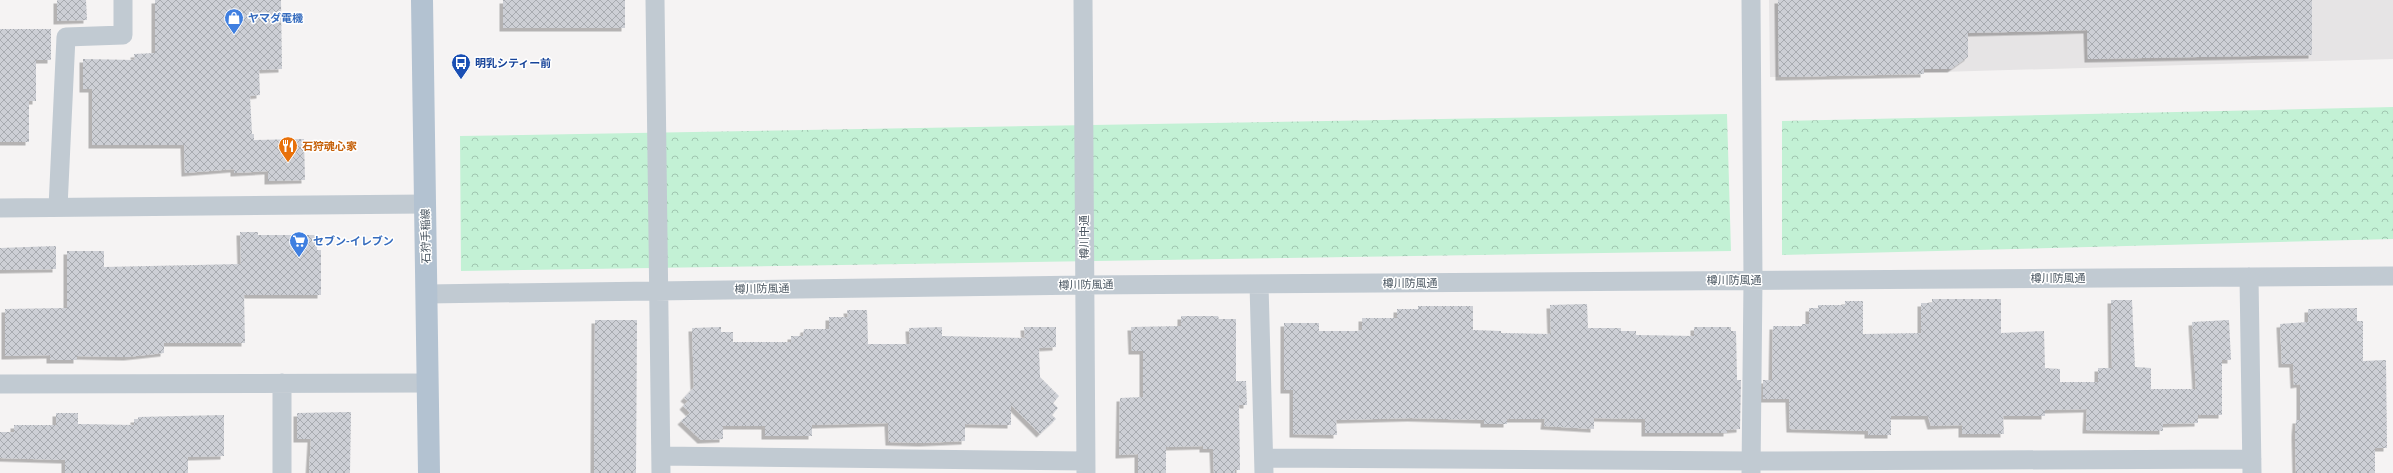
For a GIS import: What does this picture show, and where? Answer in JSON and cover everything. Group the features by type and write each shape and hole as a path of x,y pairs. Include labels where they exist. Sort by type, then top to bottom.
{"main road":[{"name":"石狩手稲線","path":"422,0 429,473"}],"street":[{"path":"58,208 66,37 123,35 123,0"},
{"path":"655,0 660,291 661,465 1086,467"},
{"name":"樽川中通","path":"1083,0 1086,467"},
{"path":"1751,0 1753,280 1751,467"},
{"path":"0,208 425,204"},
{"name":"樽川防風通","path":"427,294 1085,285 2393,276"},
{"path":"1259,284 1264,465 1751,467 2252,466 2249,277"},
{"path":"282,383 282,473"},
{"path":"0,384 427,383"}],"shaded area":[{"path":"1769,0 2393,0 2393,59 1770,77"}],"green space":[{"path":"2393,107 2393,239 1782,255 1782,121"},
{"path":"1727,114 1731,251 461,271 460,136"}],"building":[{"path":"57,0 86,0 87,20 57,21"},
{"path":"155,0 281,0 282,69 259,70 260,95 250,96 252,134 254,134 254,140 304,139 305,180 268,181 268,171 234,173 234,169 185,173 184,145 92,145 92,89 83,89 83,59 135,60 134,54 155,53"},
{"path":"503,0 625,0 625,28 503,28"},
{"path":"1778,0 2312,0 2312,55 2088,59 2087,30 1968,33 1968,57 1951,69 1924,69 1924,74 1779,77"},
{"path":"0,29 51,29 51,60 36,60 36,101 29,101 29,142 0,142"},
{"path":"240,232 258,232 258,235 317,235 317,250 321,250 321,295 244,295 245,343 164,343 164,353 127,357 77,356 77,360 50,360 50,355 5,356 5,309 67,308 67,251 104,251 104,267 241,264"},
{"path":"56,246 56,269 0,270 0,248"},
{"path":"1932,299 2001,299 2001,333 2044,331 2045,368 2060,369 2060,382 2098,382 2098,368 2112,368 2111,300 2132,300 2135,367 2151,368 2151,389 2196,389 2192,322 2229,320 2231,360 2222,360 2222,415 2198,415 2198,423 2163,424 2163,431 2086,430 2087,409 2045,410 2045,416 2003,416 2004,434 1962,434 1962,425 1931,426 1928,416 1891,416 1891,435 1868,435 1868,431 1790,429 1789,399 1763,399 1763,380 1772,380 1773,326 1802,326 1802,324 1809,324 1809,308 1818,308 1818,305 1845,305 1845,301 1863,301 1863,334 1921,333 1921,303 1932,303"},
{"path":"1587,304 1588,328 1621,328 1621,331 1636,331 1636,335 1694,336 1694,327 1731,327 1731,331 1736,331 1737,380 1741,380 1740,429 1727,430 1727,433 1645,433 1645,419 1594,418 1594,429 1544,426 1545,419 1507,419 1507,424 1484,424 1484,420 1411,418 1336,420 1337,435 1293,434 1293,390 1284,390 1284,323 1319,323 1319,331 1357,331 1362,330 1362,318 1397,318 1397,309 1418,309 1418,306 1473,306 1473,330 1501,331 1501,333 1551,334 1550,305"},
{"path":"2357,308 2357,321 2363,321 2363,361 2386,360 2387,448 2375,448 2375,473 2296,473 2295,433 2296,420 2300,420 2300,384 2294,385 2293,364 2282,364 2280,324 2308,322 2308,309"},
{"path":"847,310 867,310 868,344 910,344 909,328 942,327 942,336 1025,338 1024,327 1056,327 1056,347 1039,348 1040,377 1059,396 1053,403 1058,408 1052,415 1056,419 1040,434 1011,405 1011,425 965,424 965,441 922,443 889,442 888,423 812,425 812,436 765,436 765,426 723,426 723,439 701,440 681,421 690,413 683,406 688,401 684,398 694,387 692,328 721,327 721,332 733,332 733,342 791,342 791,336 803,336 804,329 829,329 829,317 848,317"},
{"path":"1181,316 1218,316 1219,319 1236,319 1236,381 1246,381 1247,405 1239,405 1240,470 1235,470 1235,473 1214,473 1213,449 1203,449 1203,446 1166,447 1166,473 1138,473 1138,454 1119,455 1120,398 1143,397 1143,351 1132,351 1131,327 1181,326"},
{"path":"595,320 637,320 636,473 594,473"},
{"path":"351,412 350,473 309,473 311,439 297,439 297,413"},
{"path":"56,413 78,413 78,424 134,425 134,419 138,419 138,417 224,415 224,456 188,457 188,473 65,473 65,460 0,458 0,432 14,432 14,425 56,425"}],"place":[{"name":"ヤマダ電機","path":"234,35"},
{"name":"明乳シティー前","path":"461,80"},
{"name":"石狩魂心家","path":"288,163"},
{"name":"セブン-イレブン","path":"299,258"}]}
